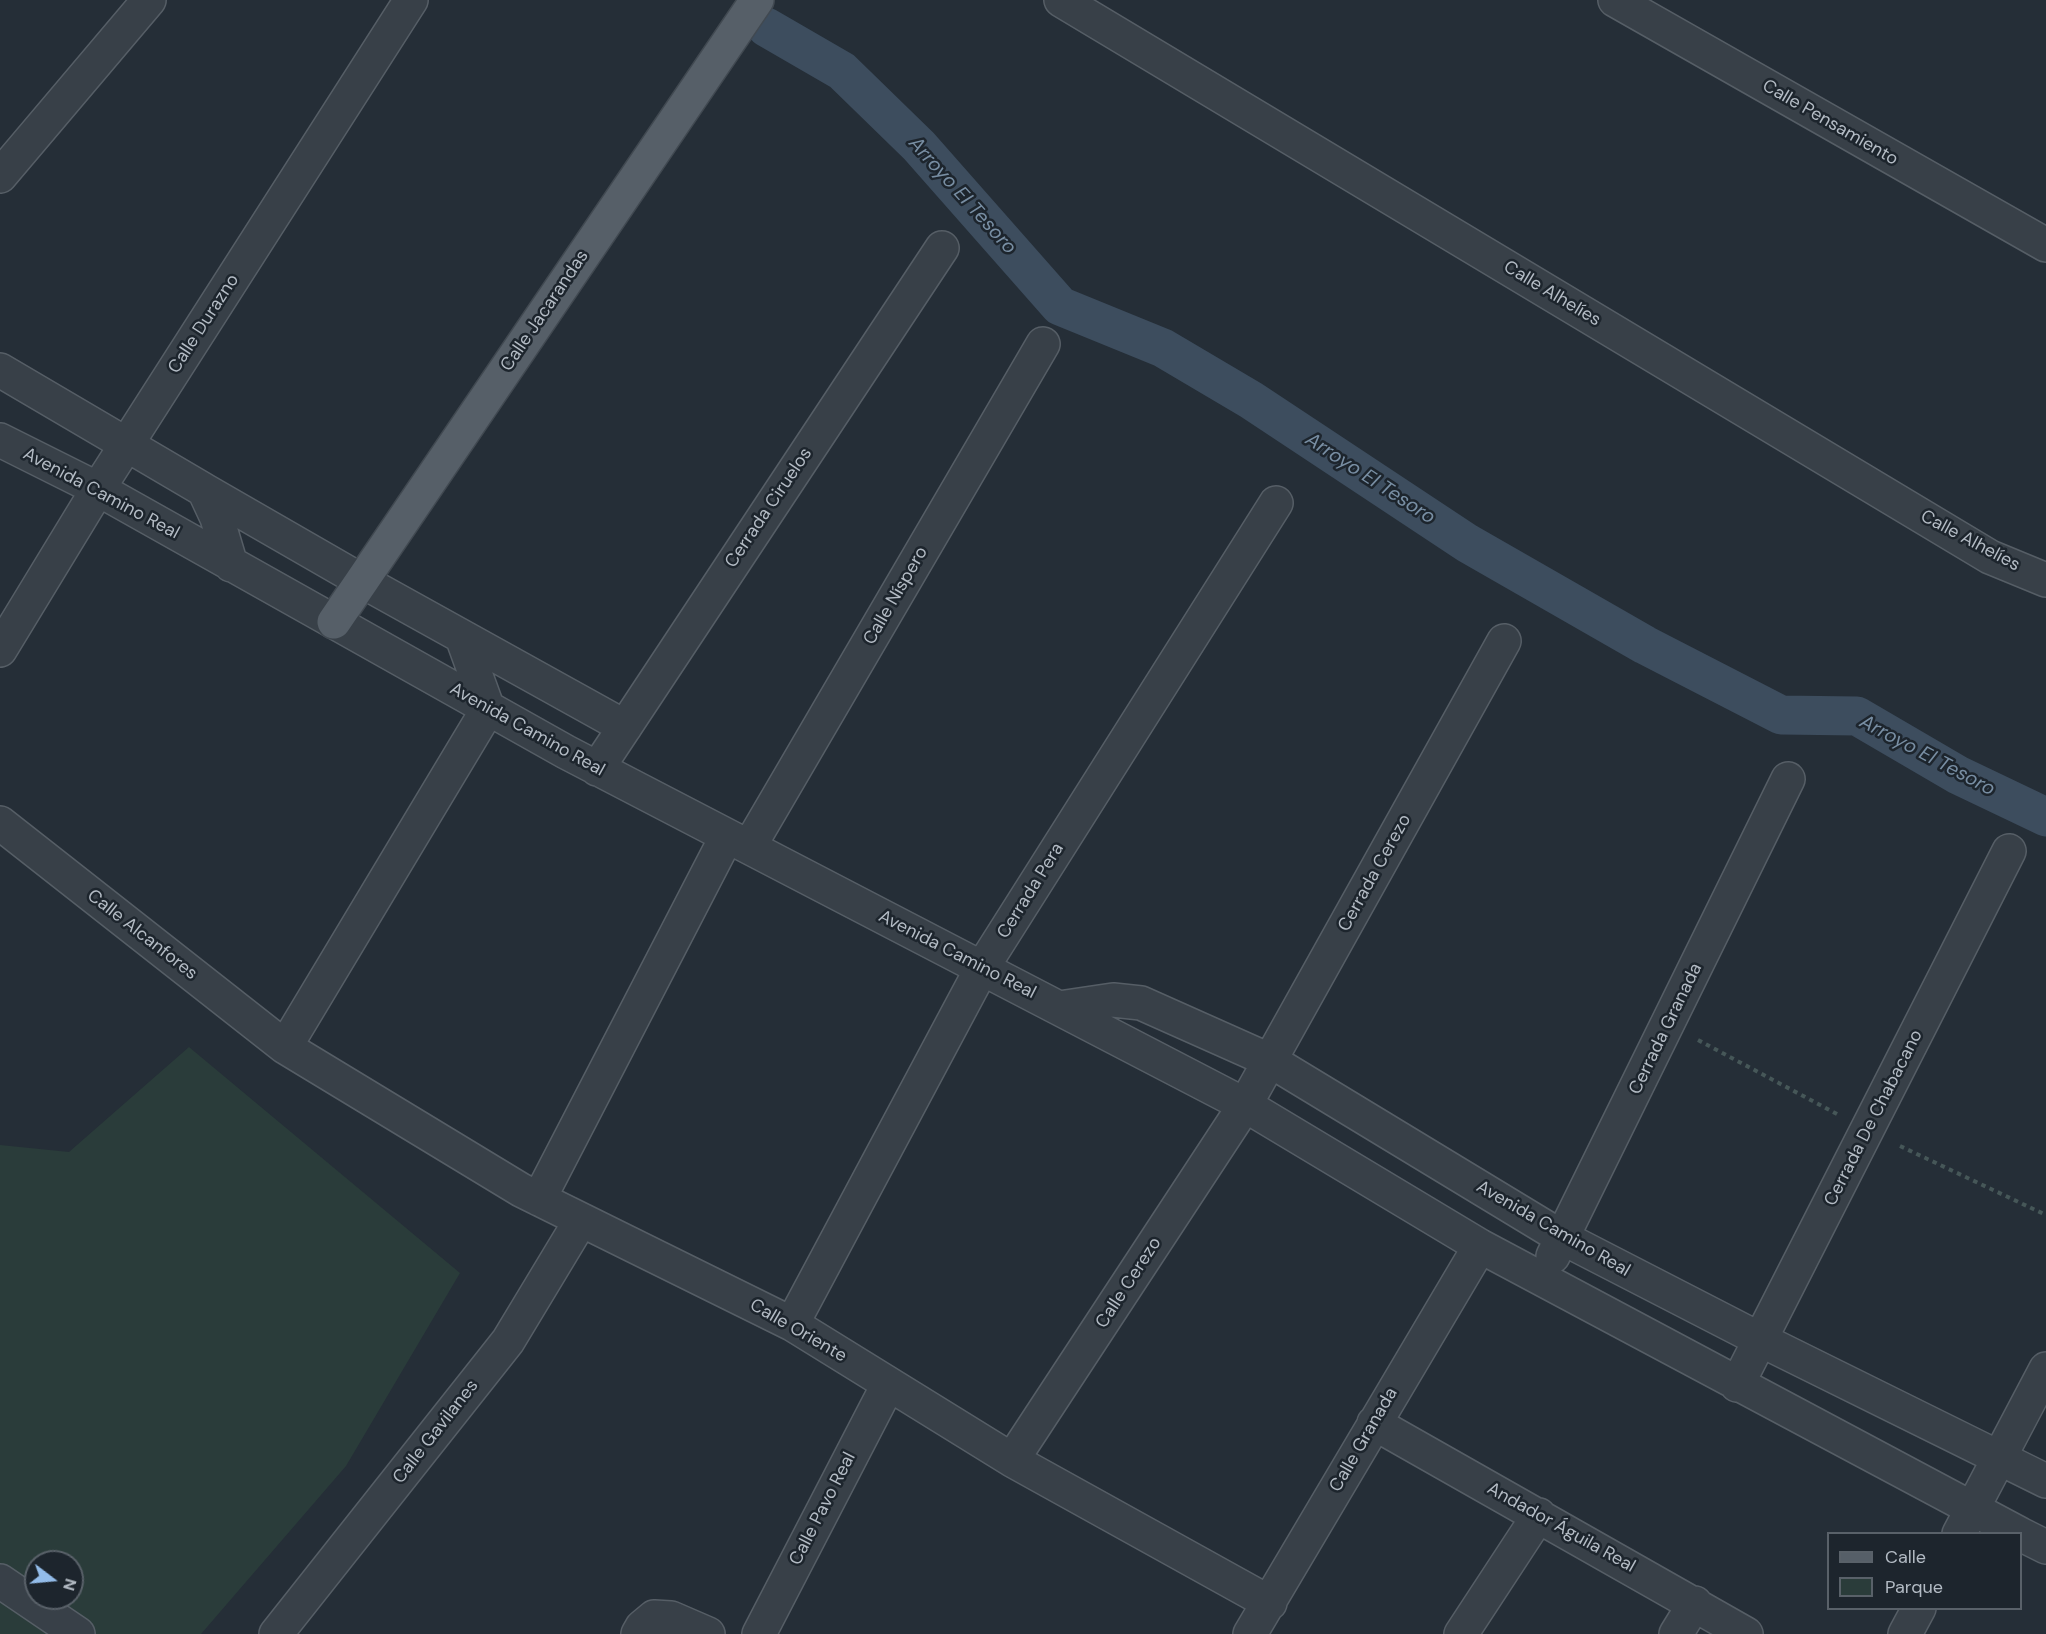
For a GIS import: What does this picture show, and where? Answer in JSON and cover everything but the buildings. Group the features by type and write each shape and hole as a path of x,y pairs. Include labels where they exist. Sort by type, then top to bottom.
{"main road":[{"name":"Calle Jacarandas","path":"334,622 757,0"}],"street":[{"path":"0,176 149,0"},
{"name":"Calle Durazno","path":"0,650 127,443 411,0"},
{"name":"Calle Alhelíes","path":"1061,0 1980,551 2046,580"},
{"name":"Calle Pensamiento","path":"1614,0 2046,245"},
{"name":"Cerrada Ciruelos","path":"597,769 942,248"},
{"name":"Calle Níspero","path":"539,1199 738,842 1043,344"},
{"path":"0,370 362,581 625,727"},
{"name":"Avenida Camino Real","path":"0,441 98,489 597,769 1245,1105 1480,1246 1737,1385 1965,1521 2012,1532"},
{"path":"204,490 217,518 231,565"},
{"name":"Cerrada Pera","path":"792,1324 982,969 1276,503"},
{"path":"285,1047 488,709 462,637"},
{"name":"Cerrada Cerezo","path":"1245,1105 1504,641"},
{"name":"Cerrada Granada","path":"1540,1279 1563,1238 1788,779"},
{"name":"Calle Alcanfores","path":"0,823 285,1047 321,1069"},
{"name":"Cerrada De Chabacano","path":"1737,1385 2009,851"},
{"name":"Avenida Camino Real","path":"1059,1008 1113,1000 1141,1003 1271,1061 1563,1238 1761,1340 2046,1481"},
{"name":"Calle Oriente","path":"321,1069 539,1199 792,1324 1012,1460 1270,1603"},
{"name":"Calle Cerezo","path":"1012,1460 1245,1105"},
{"name":"Calle Gavilanes","path":"276,1634 508,1341 581,1220"},
{"name":"Calle Granada","path":"1250,1634 1480,1246"},
{"path":"1965,1521 2046,1369"},
{"name":"Calle Pavo Real","path":"759,1634 888,1385"},
{"name":"Andador Águila Real","path":"1374,1423 1695,1603 1746,1634"},
{"path":"1461,1634 1539,1515"},
{"name":"Avenida Camino Real","path":"2022,1535 2046,1547"},
{"path":"0,1581 78,1634"},
{"path":"1676,1634 1695,1603"},
{"path":"1905,1634 1918,1610"},
{"path":"646,1625 671,1618 708,1634"}],"green space":[{"path":"189,1047 460,1273 346,1466 201,1634 0,1634 0,1145 69,1152"}],"waterway":[{"name":"Arroyo El Tesoro","path":"766,27 842,71 919,146 1060,306 1163,348 1251,400 1467,543 1645,645 1781,715 1857,716 1958,775 2046,817"}]}
